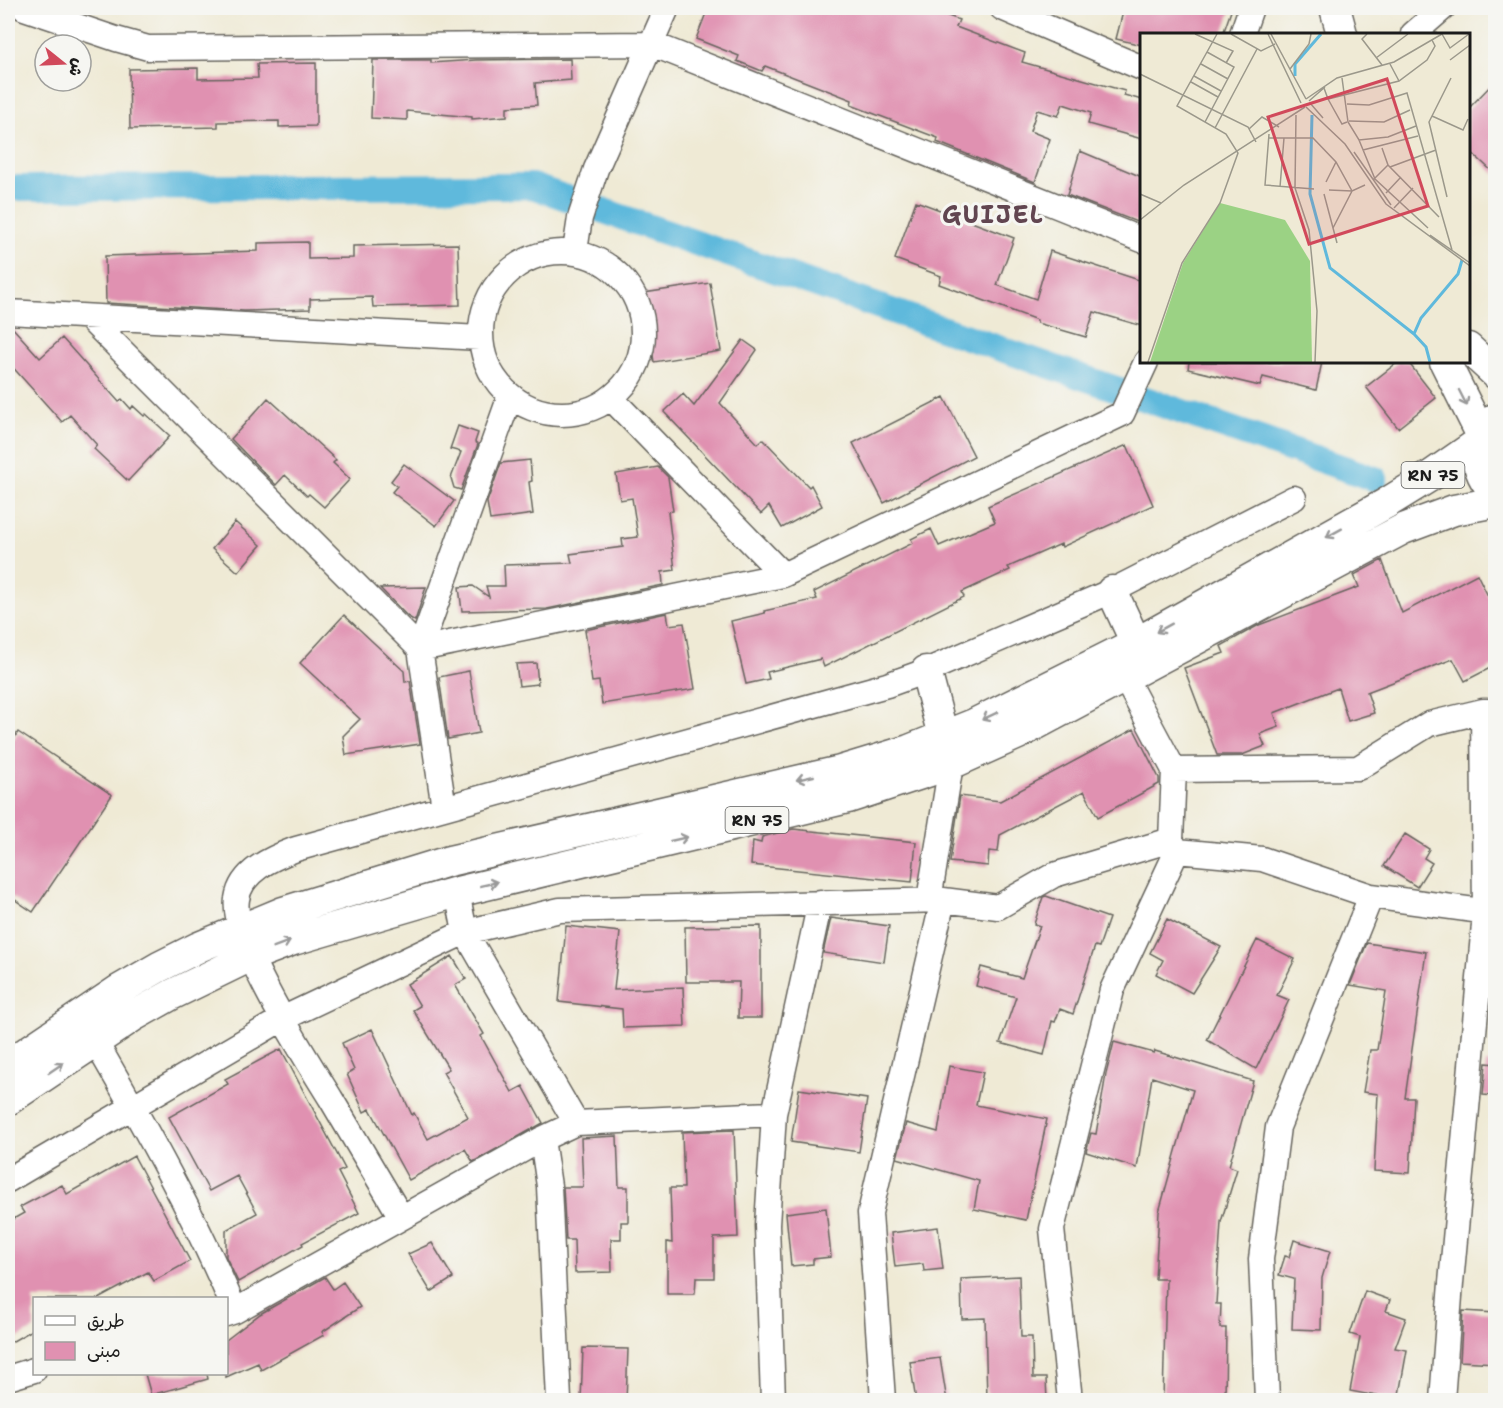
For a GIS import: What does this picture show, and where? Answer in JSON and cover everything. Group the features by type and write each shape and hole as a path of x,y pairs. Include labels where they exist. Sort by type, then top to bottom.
{"main road":[{"path":"1335,8 1342,33"},
{"path":"1470,350 1496,374"},
{"path":"1446,363 1485,432 1476,457 1479,471 1486,484 1496,494"},
{"name":"RN 75","path":"8,1100 95,1041 171,994 251,956 337,926 457,892 848,798 947,750 1003,710 1136,643 1385,504 1432,475 1485,432"},
{"name":"RN 75","path":"8,1065 129,984 240,928 315,901 449,861 840,771 901,752 947,750 1018,734 1403,530 1455,510 1496,502"},
{"path":"1112,591 1136,643"},
{"path":"926,671 947,750"}],"street":[{"path":"24,8 148,48 652,44 1140,239"},
{"path":"575,250 580,218 596,169 668,8"},
{"path":"1002,8 1140,67"},
{"path":"1242,33 1251,8"},
{"path":"1414,33 1443,8"},
{"path":"575,250 610,267 629,287 641,312 644,339 637,366 622,389 601,406 575,415 548,414 522,405 510,396 501,388 486,365 480,338 483,312 494,288 511,269 534,256 575,250"},
{"path":"8,312 480,338"},
{"path":"89,318 420,649"},
{"path":"420,649 783,575 1122,414 1145,365"},
{"path":"444,808 420,649 510,396"},
{"path":"611,398 783,575"},
{"path":"401,1217 282,1019 251,956 240,928 236,906 239,890 247,876 270,860 303,847 852,696 926,671 1112,591 1294,498"},
{"path":"1070,1401 1052,1229 1112,990 1174,846 1174,770 1125,678"},
{"path":"1174,770 1358,768 1429,724 1489,711 1490,913 1451,1283 1442,1401"},
{"path":"883,1401 870,1213 936,900 947,750"},
{"path":"8,1180 282,1019 465,932 560,910 936,900 998,907 1054,875 1174,846 1262,859 1371,896 1490,913"},
{"path":"457,892 465,932 576,1123"},
{"path":"1267,1401 1262,1259 1278,1127 1371,896"},
{"path":"773,1401 766,1225 774,1114 820,902"},
{"path":"95,1041 216,1264 226,1297"},
{"path":"231,1313 542,1139 576,1123 774,1114"},
{"path":"542,1139 549,1186 559,1401"},
{"path":"8,1378 33,1370"}],"building":[{"path":"708,8 927,8 959,20 956,27 1025,53 1022,62 1125,91 1124,95 1140,99 1140,138 1088,124 1091,113 1063,104 1058,116 1037,110 1030,131 1050,139 1035,182 937,142 938,138 851,105 852,100 765,66 762,71 737,61 739,56 696,39"},
{"path":"1124,8 1232,8 1223,33 1140,33 1140,45 1116,39"},
{"path":"570,59 571,80 535,83 537,105 507,107 507,116 472,119 472,117 407,111 407,120 371,118 373,60 431,60 431,63"},
{"path":"316,63 316,126 279,127 279,121 218,122 218,127 130,129 129,69 198,68 198,79 258,78 257,64"},
{"path":"1496,80 1496,175 1470,151 1470,107"},
{"path":"1080,151 1140,176 1140,223 1067,195"},
{"path":"916,201 1014,238 997,285 1036,299 1050,251 1140,280 1140,325 1094,312 1086,337 1037,323 1037,320 939,284 941,276 895,259"},
{"path":"308,242 308,259 353,258 353,246 458,244 460,305 373,307 372,297 310,299 310,309 244,311 106,303 105,256 258,251 258,243"},
{"path":"710,283 721,351 654,362 644,293"},
{"path":"8,326 11,326 40,358 62,338 119,402 122,399 131,409 133,406 144,416 146,414 170,436 128,481 94,449 97,445 70,415 62,422 8,362"},
{"path":"743,340 757,350 720,403 758,444 763,439 809,487 811,485 822,506 782,528 769,506 761,514 664,412 683,394 694,406"},
{"path":"1189,363 1322,363 1316,390 1263,377 1260,386 1188,369"},
{"path":"1397,363 1409,363 1436,398 1398,428 1366,387"},
{"path":"944,397 974,456 884,503 853,443"},
{"path":"268,398 336,460 333,463 350,479 324,507 309,494 307,496 285,475 276,485 231,439"},
{"path":"458,426 478,433 475,442 478,444 461,490 454,488 451,478 461,452 450,449"},
{"path":"1127,445 1153,505 1062,547 1061,544 1008,567 1010,570 962,592 964,597 824,667 821,659 767,672 769,679 746,684 731,621 817,599 814,592 913,543 911,539 931,529 939,546 995,522 988,506"},
{"path":"530,460 532,481 529,482 533,514 490,520 487,502 501,463"},
{"path":"404,464 454,501 436,526 392,492 397,486 391,481"},
{"path":"658,467 668,477 673,511 668,512 675,570 662,572 663,585 547,609 462,611 459,587 473,586 489,597 486,586 505,586 504,565 572,563 570,554 623,547 622,539 638,537 632,498 620,500 616,474"},
{"path":"235,522 261,545 238,572 212,549"},
{"path":"1382,560 1402,613 1477,574 1488,596 1496,592 1496,665 1465,681 1453,659 1367,692 1374,713 1348,721 1338,688 1274,713 1279,727 1260,734 1265,746 1242,755 1217,755 1184,668 1224,653 1221,646 1259,625 1359,587 1354,575"},
{"path":"426,587 415,621 407,616 380,588"},
{"path":"667,613 669,625 684,623 695,689 602,704 599,681 592,682 585,630"},
{"path":"344,615 404,671 405,682 410,681 420,744 346,755 343,736 360,719 300,663"},
{"path":"536,663 538,684 519,686 516,664"},
{"path":"469,671 479,733 448,739 439,677"},
{"path":"1134,729 1159,778 1159,784 1098,817 1084,791 1000,835 998,852 989,851 988,866 950,862 960,796 1000,801"},
{"path":"18,732 112,795 33,912 8,895 8,748"},
{"path":"793,829 916,842 912,882 751,865 753,841 761,843 762,837"},
{"path":"1405,834 1429,849 1424,858 1432,863 1417,887 1384,866"},
{"path":"1046,896 1109,918 1099,947 1095,946 1073,1014 1060,1009 1055,1022 1052,1021 1044,1055 1000,1043 1016,997 976,986 981,967 1022,978 1040,926 1034,924 1043,897"},
{"path":"831,918 889,926 884,962 823,953"},
{"path":"1167,919 1221,947 1192,993 1156,974 1163,960 1150,953"},
{"path":"566,926 620,932 614,990 683,987 685,1026 623,1028 622,1009 559,1002"},
{"path":"761,926 761,1018 738,1018 739,982 686,982 685,927"},
{"path":"1257,940 1295,959 1277,995 1289,1000 1256,1069 1207,1040"},
{"path":"1367,943 1426,952 1405,1098 1414,1098 1410,1173 1374,1171 1378,1094 1363,1092 1370,1050 1377,1050 1386,991 1350,985"},
{"path":"452,956 466,979 455,985 484,1034 481,1036 512,1092 523,1086 543,1123 473,1162 465,1149 409,1180 370,1109 364,1112 347,1074 354,1070 342,1043 372,1029 412,1115 414,1113 428,1139 468,1117 443,1072 449,1069 413,1010 420,1006 407,984"},
{"path":"1114,1042 1154,1053 1155,1051 1253,1081 1229,1166 1237,1169 1221,1222 1216,1304 1221,1304 1220,1328 1226,1328 1225,1401 1163,1401 1166,1279 1155,1279 1159,1212 1193,1090 1152,1077 1137,1168 1086,1152 1091,1133 1096,1134"},
{"path":"281,1049 345,1169 338,1172 359,1213 302,1243 303,1245 238,1282 226,1257 226,1230 257,1213 237,1176 209,1191 169,1117 228,1084 225,1079"},
{"path":"1486,1063 1496,1064 1496,1096 1483,1095"},
{"path":"949,1066 983,1072 976,1105 1047,1119 1026,1220 974,1209 979,1181 897,1158 906,1123 938,1132"},
{"path":"799,1089 867,1099 859,1152 791,1142"},
{"path":"734,1130 738,1237 714,1238 714,1278 696,1278 695,1294 667,1294 667,1242 672,1243 670,1188 684,1188 682,1132"},
{"path":"617,1136 619,1187 628,1187 628,1222 621,1222 621,1239 611,1239 612,1272 575,1273 574,1240 566,1240 563,1187 583,1187 581,1138"},
{"path":"134,1156 190,1261 154,1281 148,1272 102,1297 33,1297 33,1330 8,1344 8,1222 24,1213 20,1207 62,1185 67,1194"},
{"path":"826,1208 831,1257 813,1259 813,1264 791,1266 786,1213"},
{"path":"938,1227 943,1269 924,1271 923,1264 895,1267 891,1233"},
{"path":"1294,1240 1330,1251 1322,1278 1321,1330 1292,1329 1294,1279 1279,1275 1285,1256 1289,1257"},
{"path":"432,1243 453,1278 431,1292 408,1254"},
{"path":"1019,1276 1021,1337 1032,1337 1033,1378 1046,1378 1047,1401 987,1401 985,1318 962,1319 961,1279"},
{"path":"325,1277 333,1289 343,1282 360,1307 322,1332 324,1335 261,1370 258,1363 226,1377 228,1375 228,1338 260,1314"},
{"path":"1365,1291 1390,1300 1386,1311 1406,1318 1395,1348 1407,1350 1398,1400 1350,1391 1360,1337 1350,1334"},
{"path":"1463,1311 1496,1313 1496,1363 1460,1361"},
{"path":"583,1348 628,1349 626,1401 581,1401"},
{"path":"940,1358 947,1401 916,1401 910,1362"},
{"path":"145,1375 207,1375 208,1379 151,1395"}],"waterway":[{"path":"8,188 532,186 1375,479"}],"district":[{"name":"GUIJEL","path":"993,215"}]}
